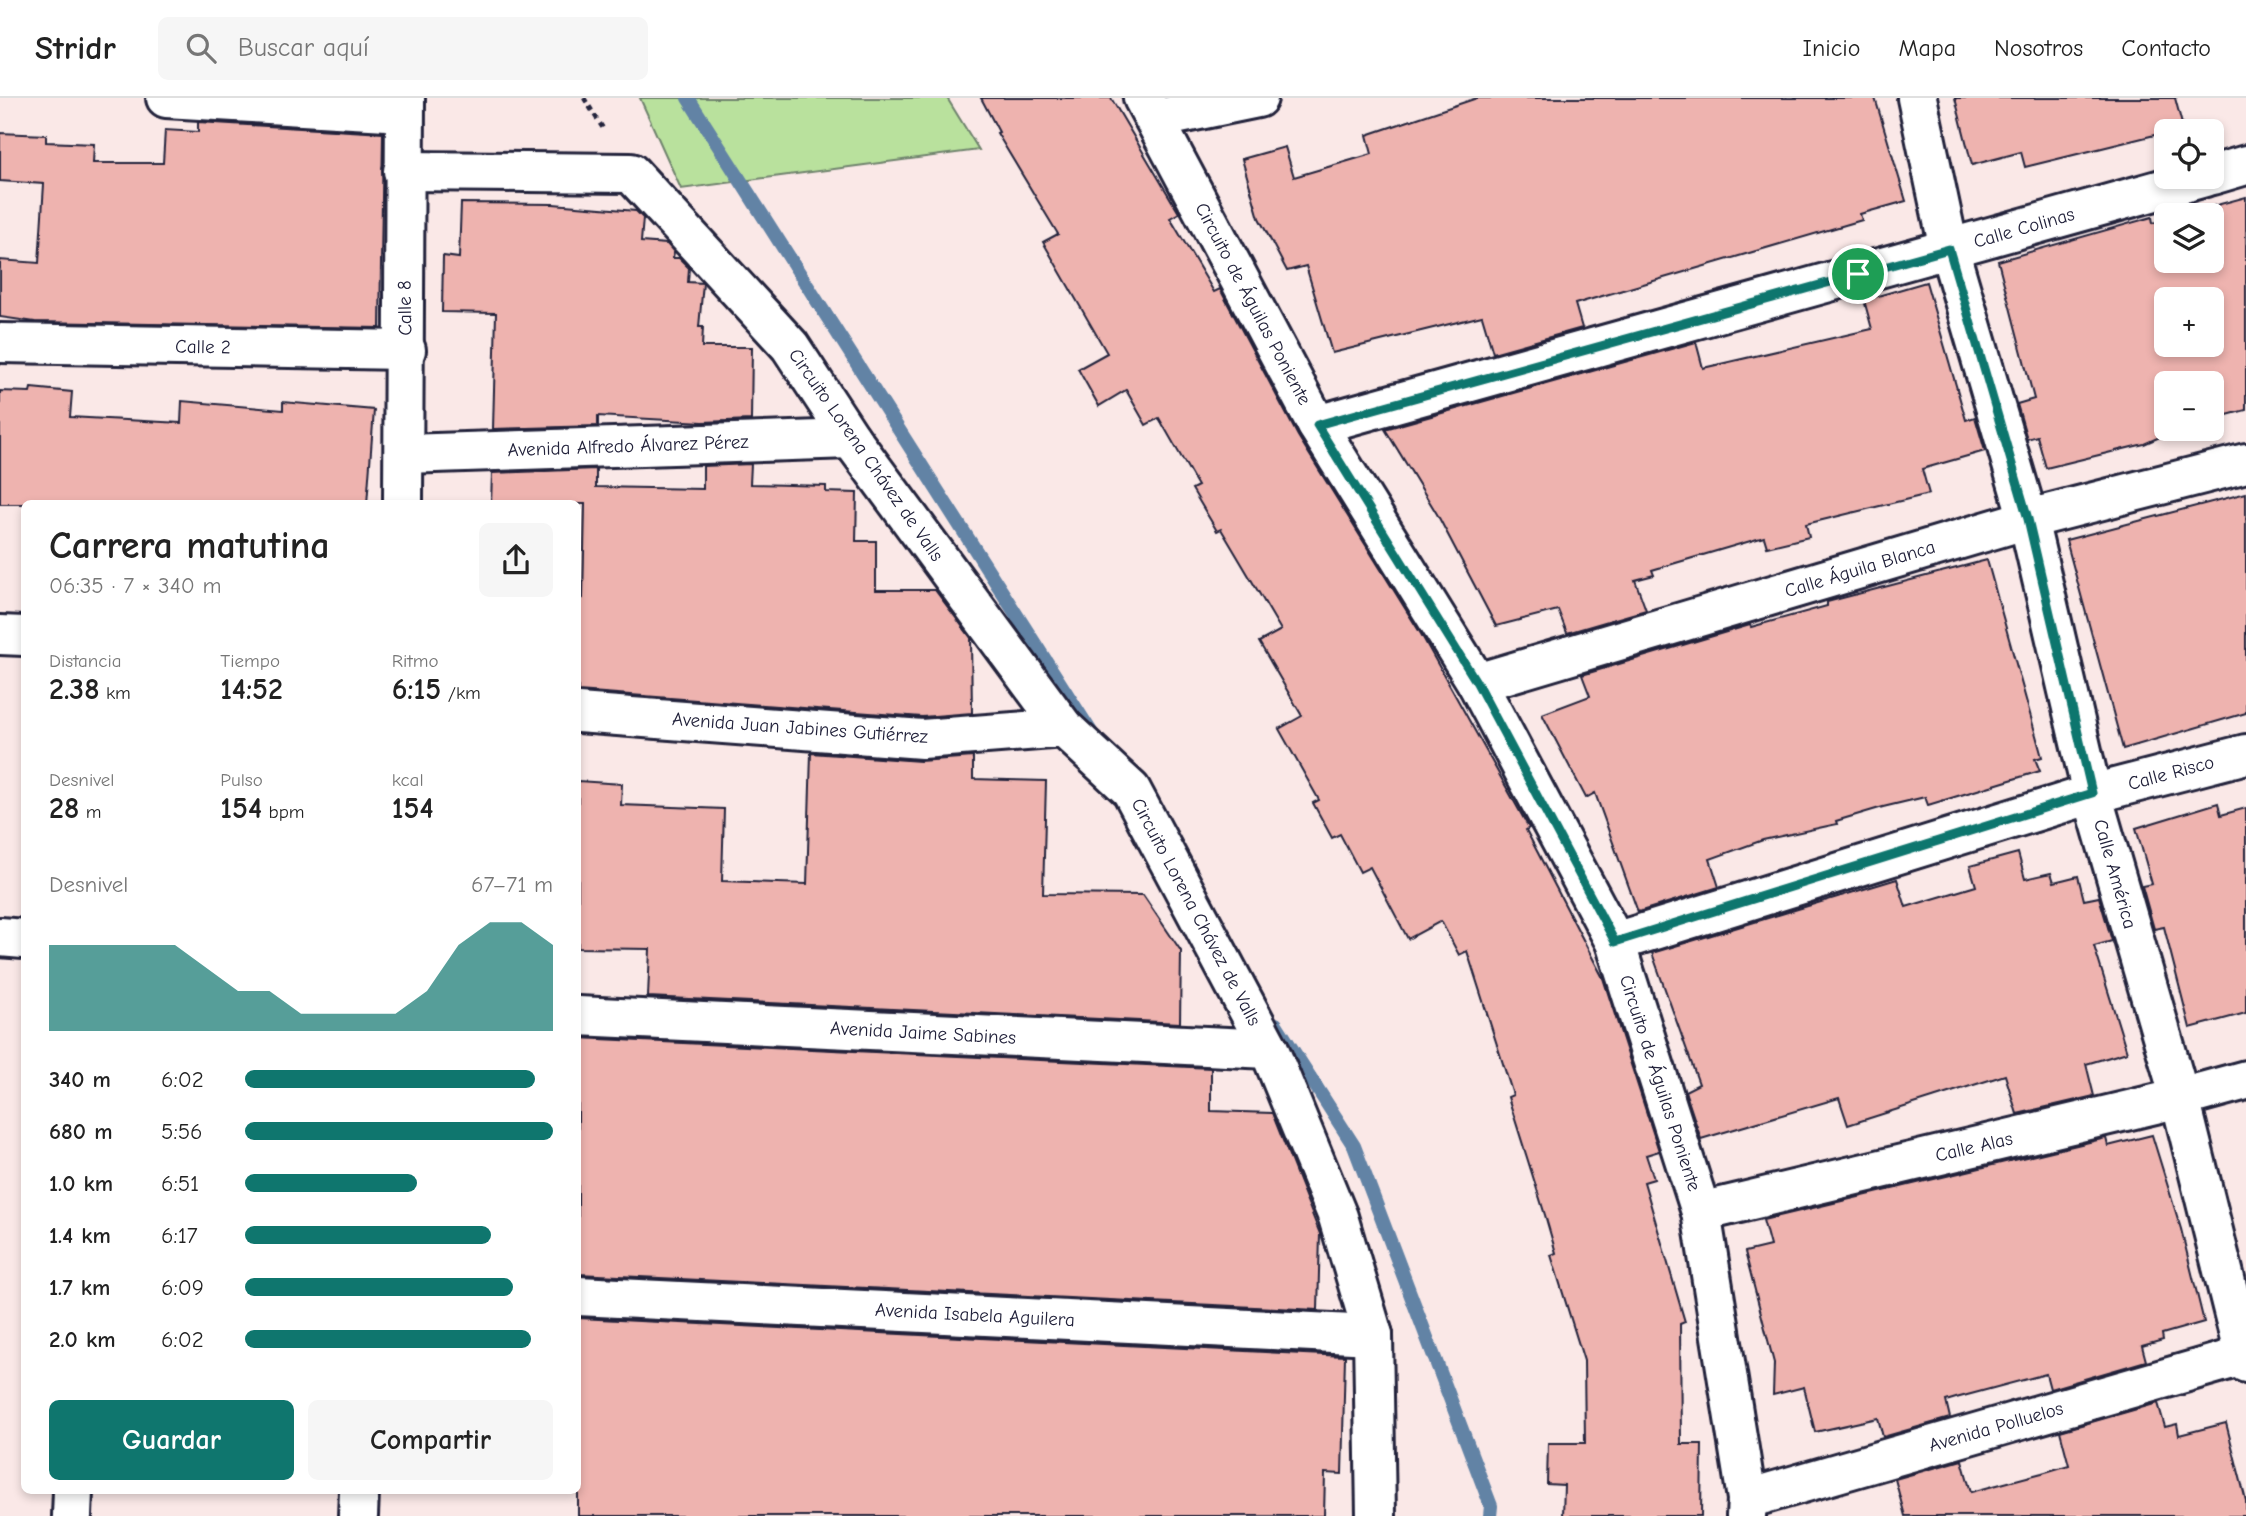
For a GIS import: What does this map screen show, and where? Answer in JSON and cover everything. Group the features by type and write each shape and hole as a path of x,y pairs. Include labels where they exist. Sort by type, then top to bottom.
{"street":[{"path":"166,98 405,105"},
{"path":"1149,109 1258,98"},
{"name":"Calle América","path":"1917,98 1949,249 2028,519 2092,793 2180,1098 2245,1358"},
{"name":"Calle 8","path":"403,500 406,350 403,171 405,105"},
{"name":"Circuito de Águilas Poniente","path":"1149,109 1317,425 1477,683 1615,942 1701,1212 1746,1507"},
{"path":"2224,171 2246,165"},
{"name":"Circuito Lorena Chávez de Valls","path":"403,171 631,173 790,346 851,439 1064,728 1131,790 1269,1049 1338,1217 1373,1335 1376,1516"},
{"name":"Calle Colinas","path":"1317,425 2162,189"},
{"name":"Calle 2","path":"0,343 406,350"},
{"name":"Avenida Alfredo Álvarez Pérez","path":"405,454 851,439"},
{"name":"Calle Águila Blanca","path":"1477,683 2028,519 2246,463"},
{"path":"0,635 21,636"},
{"name":"Avenida Juan Jabines Gutiérrez","path":"581,713 922,739 1064,728"},
{"name":"Calle Risco","path":"1615,942 2092,793 2246,754"},
{"path":"0,937 21,939"},
{"name":"Avenida Jaime Sabines","path":"581,1016 1269,1049"},
{"name":"Calle Alas","path":"1701,1212 2246,1080"},
{"name":"Avenida Isabela Aguilera","path":"581,1296 1373,1335"},
{"name":"Avenida Polluelos","path":"1746,1507 2245,1358"},
{"path":"72,1516 73,1494"},
{"path":"358,1516 359,1494"}],"green space":[{"path":"640,98 947,98 979,150 681,189"}],"building":[{"path":"981,98 1111,98 1179,213 1170,218 1214,292 1220,289 1298,436 1421,634 1529,828 1526,830 1603,978 1659,1151 1646,1155 1654,1179 1644,1182 1685,1322 1680,1324 1681,1444 1702,1444 1701,1516 1563,1516 1564,1485 1547,1484 1548,1443 1585,1443 1584,1361 1551,1255 1556,1253 1508,1097 1513,1095 1467,951 1459,955 1441,921 1408,939 1370,867 1360,872 1340,834 1332,838 1313,803 1319,800 1279,729 1302,716 1259,642 1281,630 1221,529 1217,531 1192,489 1198,486 1159,418 1146,425 1126,390 1099,406 1078,369 1107,353 1043,242 1058,234 997,133 999,132"},
{"path":"1477,98 1875,98 1906,201 1860,214 1862,220 1575,304 1582,328 1493,353 1482,316 1332,353 1306,266 1287,271 1259,218 1242,159 1285,147 1294,177 1372,154 1367,135"},
{"path":"1955,98 2175,98 2181,119 2154,119 2154,135 2025,167 2021,152 1972,165"},
{"path":"198,122 383,133 380,328 35,322 0,317 0,260 39,263 44,184 0,181 0,133 46,135 46,142 94,144 93,163 163,163 165,130 198,132"},
{"path":"2246,197 2246,410 2224,416 2224,371 2154,371 2154,440 2046,468 2037,436 2027,439 2017,404 2034,399 1998,261 2152,217 2154,273 2224,273 2224,203"},
{"path":"461,203 553,204 636,211 643,218 641,242 667,244 674,252 673,258 679,258 689,268 688,282 703,283 699,327 703,327 702,347 752,347 751,420 703,422 598,416 598,426 493,429 496,313 442,312 443,256 459,258"},
{"path":"1926,282 1966,420 1975,417 1985,451 1922,469 1929,494 1806,524 1809,537 1767,547 1764,537 1652,570 1654,575 1635,580 1646,610 1567,633 1558,610 1496,626 1437,514 1385,429 1696,342 1703,368 1872,329 1864,300"},
{"path":"31,388 72,392 70,417 181,423 182,401 283,410 283,402 374,410 367,500 21,500 21,504 0,504 0,391 30,392"},
{"path":"751,464 750,484 826,486 826,492 857,493 856,541 876,541 876,590 935,590 971,638 972,713 922,717 581,691 585,504 581,504 581,500 491,500 492,473 596,469 596,487 703,489 703,466"},
{"path":"2246,493 2246,713 2123,749 2066,540"},
{"path":"1987,560 2042,757 2035,759 2040,771 1928,805 1925,797 1836,821 1837,824 1763,840 1710,859 1719,887 1638,912 1595,793 1586,798 1542,714 1590,696 1582,675 1750,625 1751,627 1827,606 1827,602"},
{"path":"811,753 920,761 973,757 973,779 1046,781 1043,894 1143,895 1181,951 1180,1023 648,997 650,949 581,948 581,781 622,784 621,805 724,809 722,881 807,884"},
{"path":"2218,803 2221,815 2246,808 2246,1013 2190,1028 2164,927 2154,929 2142,886 2152,884 2136,828"},
{"path":"2018,853 2025,879 2051,873 2054,882 2078,876 2084,900 2099,897 2112,941 2094,946 2127,1052 2086,1064 2094,1096 2017,1114 2005,1075 1848,1125 1839,1098 1701,1139 1685,1091 1699,1084 1652,953 1897,879 1906,907 1976,886 1970,866"},
{"path":"581,1038 1211,1068 1211,1111 1272,1113 1320,1234 1318,1310 581,1274"},
{"path":"2152,1135 2181,1229 2204,1322 2162,1334 2163,1340 2142,1346 2146,1361 2050,1389 2046,1374 1956,1398 1946,1401 1950,1418 1883,1437 1878,1418 1815,1432 1804,1387 1773,1395 1774,1363 1745,1252 1770,1246 1763,1220 2106,1138 2108,1146"},
{"path":"581,1318 1345,1356 1342,1474 1325,1473 1324,1516 578,1516 578,1494 581,1494"},
{"path":"2158,1403 2165,1427 2177,1424 2179,1435 2226,1423 2246,1501 2246,1516 1905,1516 1895,1479 1962,1460 1971,1492 2042,1473 2069,1465 2060,1431"}],"waterway":[{"path":"688,98 1093,735"},
{"path":"1276,1024 1354,1146 1491,1506 1490,1516"}],"route":[{"path":"1949,249 2028,519 2092,793 1615,942 1477,683 1317,425 1858,274 1949,249"}]}
